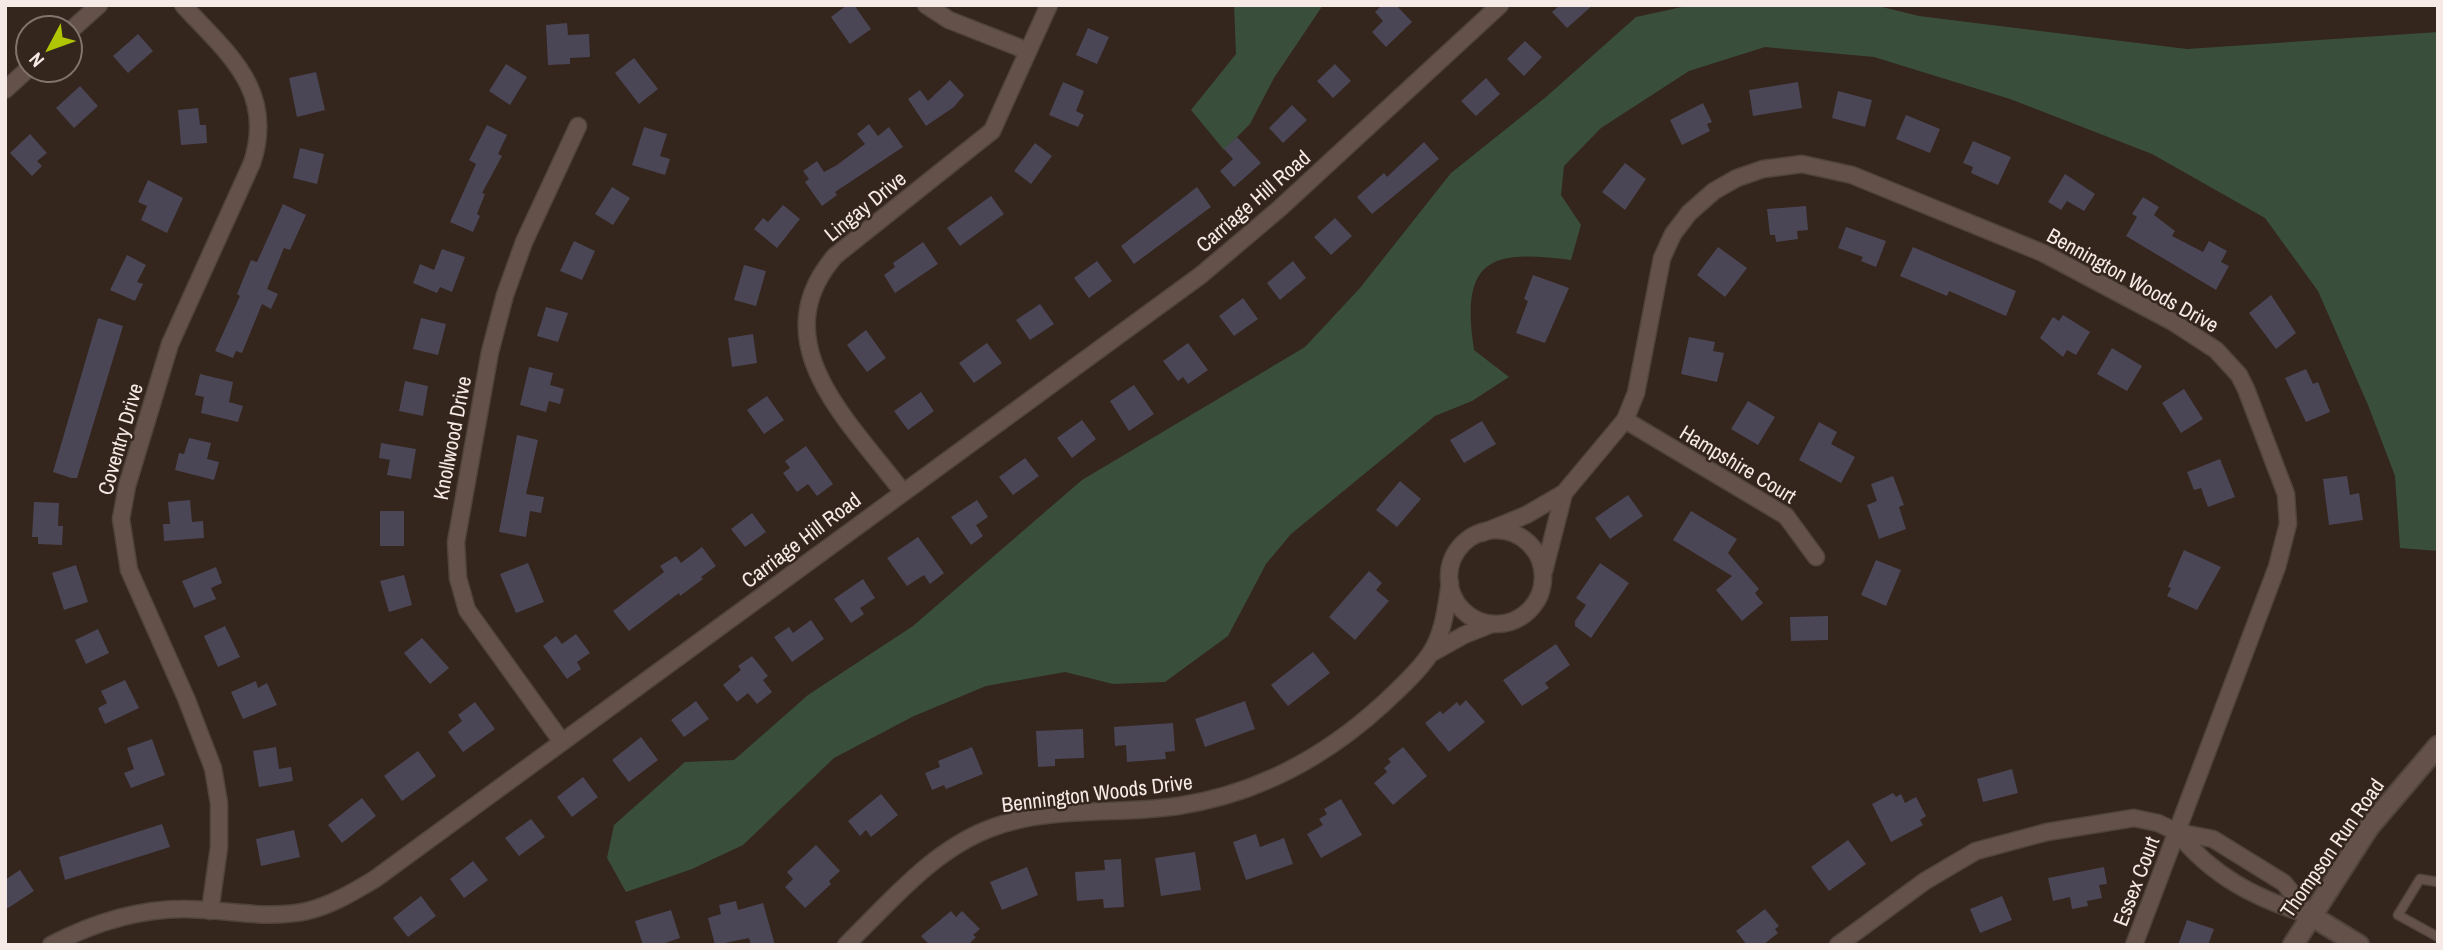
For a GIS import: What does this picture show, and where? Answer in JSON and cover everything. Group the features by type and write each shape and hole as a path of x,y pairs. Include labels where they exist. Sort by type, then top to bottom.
{"street":[{"path":"84,18 99,5"},
{"name":"Coventry Drive","path":"183,5 244,73 256,104 259,139 252,163 170,344 127,486 121,536 134,584 186,698 213,768 219,803 219,847 210,911"},
{"path":"926,5 949,20 1028,51"},
{"name":"Lingay Drive","path":"902,491 816,373 806,335 809,298 821,274 835,256 992,131 1049,5"},
{"name":"Carriage Hill Road","path":"51,945 88,927 127,916 166,910 286,914 317,908 348,895 402,861 902,491 1201,275 1279,209 1500,5"},
{"name":"Knollwood Drive","path":"562,742 467,610 458,578 456,542 490,352 505,295 524,242 578,126"},
{"name":"Bennington Woods Drive","path":"1430,654 1446,616 1451,567 1456,553 1465,542 1564,493 1625,420 1636,393 1658,272 1673,234 1689,213 1714,191 1749,173 1784,165 1815,165 1852,175 2043,253 2205,341 2232,366 2246,388 2283,484 2289,516 2277,567 2177,832"},
{"name":"Hampshire Court","path":"1625,420 1786,516 1816,557"},
{"name":"Bennington Woods Drive","path":"846,945 930,865 955,846 985,830 1018,820 1187,804 1249,788 1286,773 1338,742 1366,719 1430,654 1464,635 1492,624 1513,621 1531,610 1541,592 1564,493"},
{"path":"1482,533 1501,531 1521,538 1538,556 1543,576"},
{"path":"1450,583 1455,600 1465,612 1492,624"},
{"name":"Thompson Run Road","path":"2292,945 2370,827 2438,746"},
{"path":"1838,945 1945,867 1985,848 2060,829 2134,818 2158,823 2177,832 2213,839 2284,883 2310,915"},
{"path":"2177,832 2199,860 2268,902 2310,915 2359,945"},
{"name":"Essex Court","path":"2134,945 2177,832"}],"lane":[{"path":"2438,882 2420,878 2398,915 2438,937"}],"green space":[{"path":"1234,5 1323,5 1274,78 1250,124 1224,150 1191,110 1236,54"},
{"path":"1691,5 1874,5 1919,16 2187,49 2438,32 2438,551 2400,548 2395,476 2368,405 2318,291 2265,218 2152,154 2010,99 1874,57 1765,47 1689,71 1601,128 1564,166 1561,195 1581,225 1571,260 1520,257 1501,260 1487,267 1477,279 1472,296 1474,350 1509,377 1472,401 1435,416 1291,534 1266,564 1228,636 1165,682 1113,684 1065,672 986,686 914,716 834,758 743,845 692,869 626,892 607,858 614,825 685,762 734,760 808,695 913,626 1082,480 1305,347 1360,288 1451,173 1546,97 1636,17"}],"building":[{"path":"847,5 854,5 871,29 850,44 831,17"},
{"path":"1382,5 1396,5 1412,22 1386,47 1372,32 1383,21 1375,12"},
{"path":"1560,5 1593,5 1567,28 1552,12"},
{"path":"567,23 568,35 589,34 590,57 570,58 570,64 548,65 546,25"},
{"path":"1088,28 1109,37 1097,64 1076,55"},
{"path":"138,34 153,51 128,73 113,56"},
{"path":"1525,41 1542,57 1524,76 1507,59"},
{"path":"634,58 658,89 639,104 615,73"},
{"path":"506,64 527,77 510,105 489,91"},
{"path":"1335,64 1351,81 1333,98 1317,81"},
{"path":"316,72 325,110 297,117 289,78"},
{"path":"1486,78 1500,94 1476,116 1461,101"},
{"path":"950,80 964,95 954,107 926,126 908,99 920,90 928,101"},
{"path":"1063,82 1084,91 1076,111 1084,115 1078,127 1049,115"},
{"path":"1798,82 1802,108 1753,116 1749,90"},
{"path":"80,86 98,106 74,128 56,108"},
{"path":"1838,91 1872,100 1865,127 1832,118"},
{"path":"1703,103 1712,122 1707,124 1710,131 1682,145 1670,120"},
{"path":"1292,105 1307,120 1283,143 1269,128"},
{"path":"198,108 200,125 206,125 207,143 181,145 178,110"},
{"path":"1906,115 1940,129 1930,153 1896,139"},
{"path":"869,124 878,136 889,127 903,147 835,192 837,195 822,206 805,182 809,179 803,171 817,161 824,172 837,165 865,144 857,134"},
{"path":"487,125 507,135 498,154 502,156 482,193 485,194 477,214 480,216 473,232 450,222 476,164 469,160"},
{"path":"644,127 667,134 660,156 670,159 665,175 632,165"},
{"path":"30,134 47,153 37,161 42,166 32,176 10,153"},
{"path":"1237,137 1261,163 1234,187 1220,171 1233,159 1224,149"},
{"path":"1973,141 2011,157 1998,185 1971,173 1973,167 1963,163"},
{"path":"1424,142 1439,159 1372,214 1357,197 1384,173 1387,177"},
{"path":"1035,143 1052,156 1031,184 1014,171"},
{"path":"300,148 324,154 317,184 293,178"},
{"path":"1625,163 1646,179 1625,210 1602,192"},
{"path":"2065,174 2095,194 2084,211 2067,201 2061,210 2048,202"},
{"path":"148,180 183,198 167,233 141,220 147,206 138,202"},
{"path":"612,187 630,198 613,225 595,214"},
{"path":"1197,187 1211,207 1134,264 1121,246"},
{"path":"991,196 1004,214 960,246 947,228"},
{"path":"2143,197 2159,207 2154,215 2175,231 2172,236 2203,252 2209,241 2227,251 2221,262 2229,266 2216,290 2126,236 2137,217 2132,214"},
{"path":"283,204 306,215 290,250 284,248 267,289 278,294 271,309 262,304 242,353 236,351 233,358 215,351 240,296 237,294 251,260 257,262"},
{"path":"783,205 800,219 777,248 754,229 763,218 768,222"},
{"path":"1806,206 1808,230 1797,231 1798,239 1776,242 1775,235 1770,235 1767,209"},
{"path":"1335,218 1352,236 1331,255 1314,237"},
{"path":"1846,227 1886,241 1876,267 1861,261 1863,257 1838,248"},
{"path":"574,241 595,251 582,280 560,271"},
{"path":"923,242 938,264 895,293 884,275 895,267 893,263"},
{"path":"1718,247 1747,268 1725,297 1697,275"},
{"path":"1913,247 2016,291 2006,316 1949,291 1947,296 1900,276"},
{"path":"442,249 465,257 452,292 440,287 437,293 413,283 420,264 434,270"},
{"path":"127,255 146,265 137,282 143,284 135,301 110,290"},
{"path":"1097,261 1112,281 1089,298 1074,278"},
{"path":"1293,261 1306,278 1280,300 1267,283"},
{"path":"744,265 766,271 756,306 734,300"},
{"path":"1533,275 1569,288 1545,343 1516,333 1528,301 1524,299"},
{"path":"2271,295 2296,333 2276,349 2249,313"},
{"path":"1243,298 1258,319 1234,336 1219,316"},
{"path":"1040,304 1054,324 1030,340 1016,320"},
{"path":"546,307 568,313 558,342 537,336"},
{"path":"2063,315 2090,332 2076,355 2067,350 2063,357 2040,338 2053,317 2059,321"},
{"path":"98,318 123,326 77,478 71,478 53,472"},
{"path":"421,318 446,324 438,355 413,349"},
{"path":"866,330 886,358 867,372 847,345"},
{"path":"753,334 757,363 732,367 728,338"},
{"path":"1689,337 1715,342 1713,351 1724,353 1717,382 1681,374"},
{"path":"987,343 1002,363 974,383 959,363"},
{"path":"1188,343 1208,370 1188,384 1183,377 1178,381 1163,361"},
{"path":"2112,348 2142,366 2127,391 2097,374"},
{"path":"529,367 553,373 550,385 564,389 560,404 549,401 546,412 520,405"},
{"path":"2306,369 2313,384 2318,382 2330,412 2306,422 2285,378"},
{"path":"200,374 233,382 229,402 243,406 238,422 201,413 204,397 195,395"},
{"path":"405,381 428,386 423,416 399,411"},
{"path":"1134,385 1154,414 1129,431 1110,401"},
{"path":"2184,389 2203,419 2181,433 2162,403"},
{"path":"921,392 934,411 908,430 894,411"},
{"path":"767,396 784,420 764,434 747,410"},
{"path":"1748,401 1775,417 1758,445 1731,429"},
{"path":"1082,420 1096,439 1072,458 1057,438"},
{"path":"1482,421 1496,444 1464,463 1450,440"},
{"path":"1819,422 1837,432 1831,444 1855,457 1841,483 1799,460"},
{"path":"517,435 538,440 526,494 544,497 541,513 530,511 526,537 499,532"},
{"path":"189,438 211,443 207,459 219,462 214,480 175,470 179,453 184,454"},
{"path":"381,443 416,449 411,479 387,475 390,460 379,458"},
{"path":"806,446 833,484 817,496 808,484 797,492 783,473 790,468 785,461"},
{"path":"1025,458 1039,476 1013,495 999,477"},
{"path":"2220,459 2235,497 2208,507 2201,488 2194,490 2187,472"},
{"path":"1893,476 1904,505 1899,507 1906,529 1879,539 1867,505 1877,501 1871,484"},
{"path":"2347,476 2350,495 2359,493 2363,520 2329,525 2323,479"},
{"path":"1400,481 1421,499 1397,527 1376,510"},
{"path":"1628,495 1643,516 1610,539 1595,518"},
{"path":"190,500 192,522 203,521 204,538 164,541 163,524 170,524 168,502"},
{"path":"977,500 988,517 976,525 983,536 971,545 951,517"},
{"path":"34,502 59,503 58,526 63,526 62,545 38,544 38,537 32,537"},
{"path":"380,511 404,511 404,546 380,546"},
{"path":"1691,511 1737,539 1728,553 1759,589 1755,593 1763,603 1742,621 1716,590 1732,576 1673,540"},
{"path":"752,513 766,532 745,547 731,529"},
{"path":"918,537 944,573 930,584 924,575 907,586 887,558"},
{"path":"702,547 716,566 701,577 703,579 680,596 679,593 629,631 613,611 664,572 660,566 676,556 681,563"},
{"path":"2184,550 2221,567 2197,610 2167,596 2171,588 2168,587"},
{"path":"1876,560 1901,570 1886,606 1861,595"},
{"path":"528,563 544,602 516,613 500,574"},
{"path":"1600,563 1629,583 1591,638 1575,626 1575,621 1586,605 1576,598"},
{"path":"76,565 88,602 64,610 52,573"},
{"path":"216,567 222,583 211,588 216,599 194,608 182,581"},
{"path":"1369,571 1382,583 1376,590 1389,601 1355,640 1329,617"},
{"path":"404,575 412,605 389,612 380,581"},
{"path":"863,579 875,598 860,608 864,614 851,623 834,599"},
{"path":"1828,616 1828,640 1791,641 1790,617"},
{"path":"811,620 824,639 792,662 774,637 789,627 793,633"},
{"path":"225,626 240,657 218,667 204,636"},
{"path":"98,629 109,653 86,664 75,640"},
{"path":"576,634 590,653 577,662 581,669 567,679 543,646 556,636 562,644"},
{"path":"422,638 449,668 430,684 404,653"},
{"path":"1556,644 1570,665 1545,683 1549,688 1522,706 1503,680"},
{"path":"1313,652 1330,673 1288,706 1271,685"},
{"path":"752,656 768,676 763,680 772,692 757,704 748,693 737,702 723,685 741,670 738,666"},
{"path":"125,680 139,708 105,724 98,708 107,703 101,691"},
{"path":"256,681 258,688 267,683 277,705 243,719 231,692"},
{"path":"1466,700 1485,722 1449,752 1425,723 1440,711 1443,714 1457,702 1460,706"},
{"path":"696,701 709,719 684,737 671,720"},
{"path":"1245,701 1255,729 1205,747 1195,719"},
{"path":"475,702 495,729 463,752 448,732 462,721 458,715"},
{"path":"1173,723 1175,751 1165,752 1166,759 1127,762 1126,745 1115,746 1114,727"},
{"path":"1083,729 1084,758 1055,759 1055,766 1038,767 1036,731"},
{"path":"641,737 658,760 629,782 612,760"},
{"path":"152,739 165,775 131,788 124,773 134,769 127,748"},
{"path":"276,747 279,769 291,767 293,781 259,787 253,751"},
{"path":"972,747 983,774 946,789 944,785 932,790 925,773 940,767 938,761"},
{"path":"1403,747 1427,776 1393,805 1374,783 1387,772 1384,768 1391,762 1388,759"},
{"path":"418,751 436,776 402,801 384,776"},
{"path":"2012,769 2018,793 1983,802 1977,779"},
{"path":"583,777 598,797 572,817 557,797"},
{"path":"1893,793 1896,797 1901,794 1905,803 1916,797 1926,816 1920,820 1923,825 1891,842 1872,804"},
{"path":"881,794 898,815 871,837 866,830 860,836 848,821"},
{"path":"362,798 376,816 342,843 328,825"},
{"path":"1341,799 1362,835 1321,858 1307,834 1323,825 1319,819 1327,814 1324,809"},
{"path":"531,819 545,837 519,856 505,838"},
{"path":"162,824 170,847 65,880 59,857"},
{"path":"294,830 300,857 261,866 256,839"},
{"path":"1256,834 1260,847 1284,838 1293,864 1246,880 1233,842"},
{"path":"1848,840 1866,864 1829,891 1811,867"},
{"path":"816,845 840,871 829,881 831,884 805,908 785,887 793,879 787,872"},
{"path":"1195,852 1201,890 1161,896 1155,858"},
{"path":"1121,859 1124,907 1104,908 1103,899 1077,901 1075,872 1105,870 1104,860"},
{"path":"473,861 488,880 464,898 450,879"},
{"path":"1027,867 1038,895 1002,910 990,882"},
{"path":"2104,867 2107,884 2099,885 2102,898 2087,901 2088,906 2072,909 2070,897 2053,901 2048,878"},
{"path":"20,870 34,891 5,910 5,880"},
{"path":"421,896 436,916 408,937 393,918"},
{"path":"2002,896 2012,920 1980,933 1970,909"},
{"path":"736,901 738,910 763,903 775,945 751,945 749,938 715,945 708,918 721,914 719,905"},
{"path":"1765,909 1779,926 1775,929 1778,933 1763,945 1747,945 1736,931"},
{"path":"671,910 680,938 659,945 643,945 635,921"},
{"path":"951,911 956,917 962,911 980,929 973,935 976,937 968,945 930,945 921,936"},
{"path":"2187,920 2214,929 2208,945 2178,945"}]}
